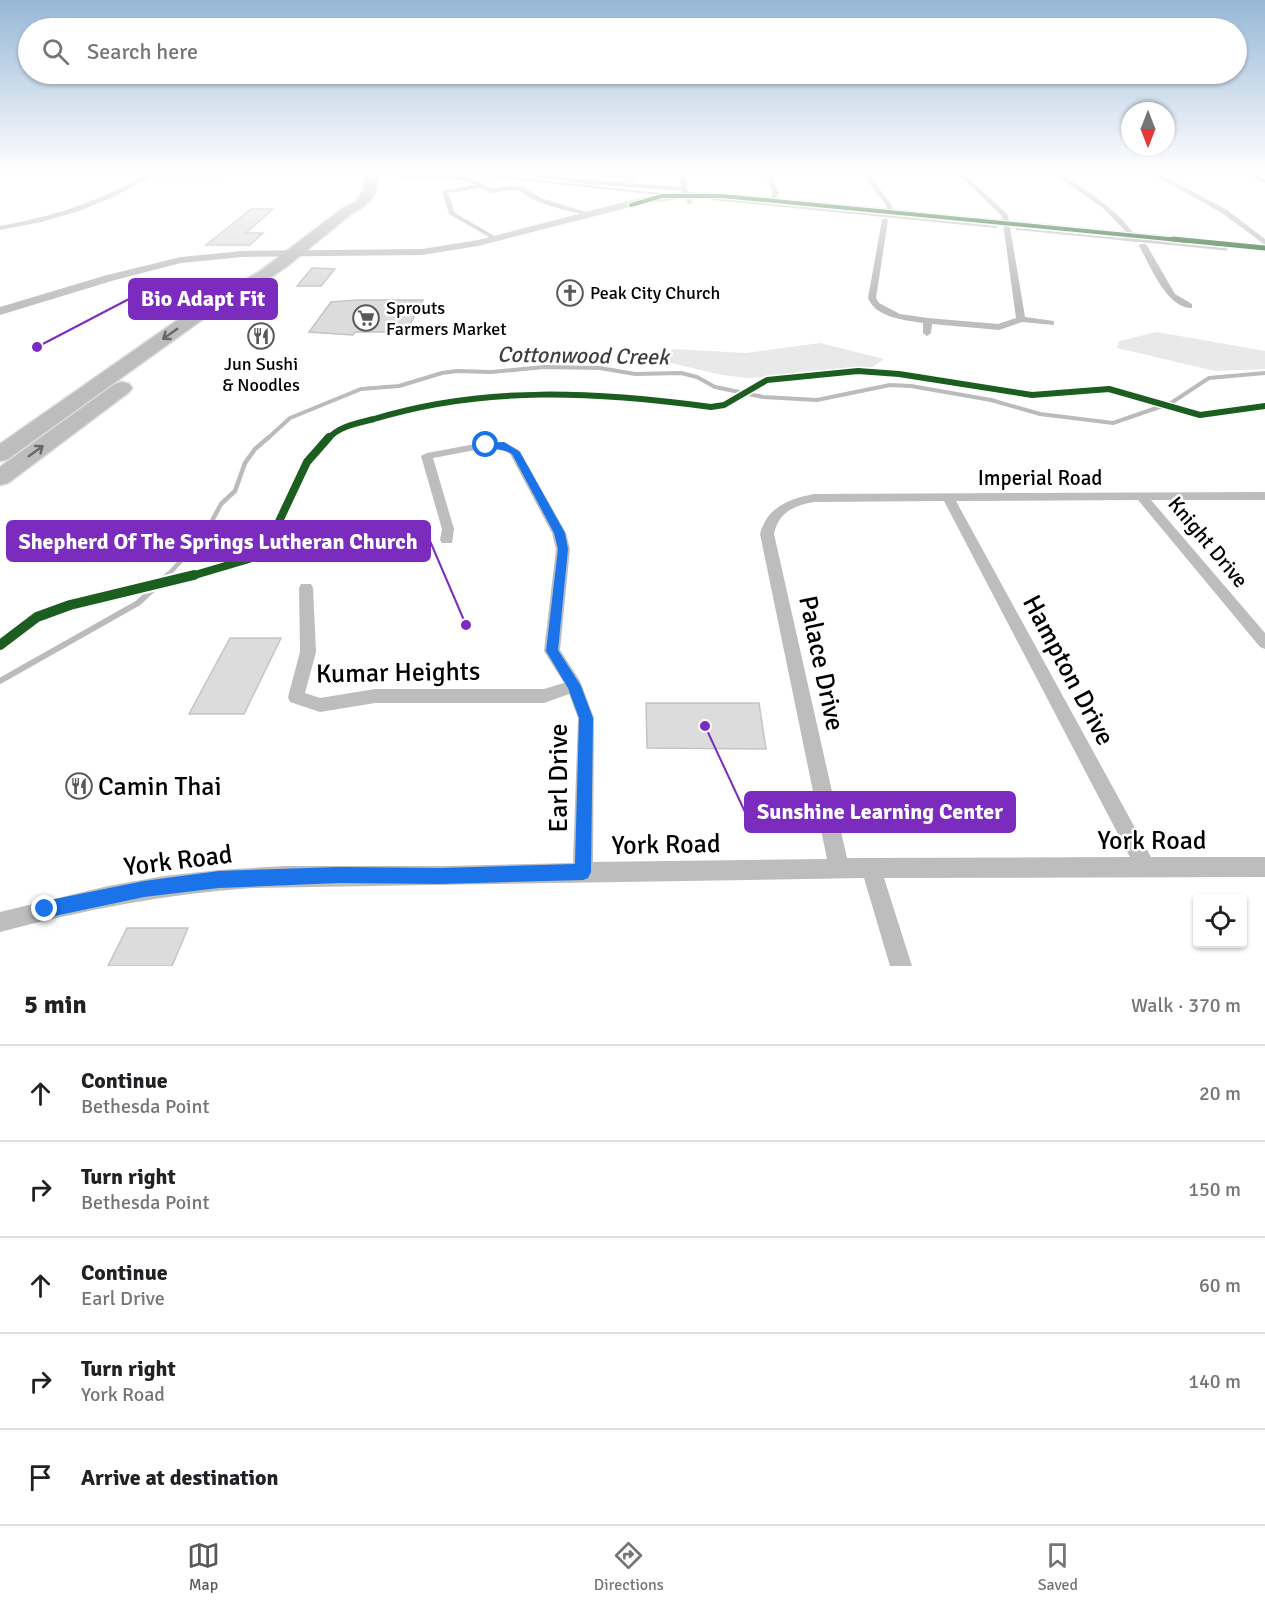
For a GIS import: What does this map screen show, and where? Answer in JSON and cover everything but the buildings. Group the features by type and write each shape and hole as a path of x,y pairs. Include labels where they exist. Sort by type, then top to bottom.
{"highway":[{"path":"0,454 211,305 238,293 293,254 342,215"},
{"path":"0,478 235,305 238,293"}],"main road":[{"path":"0,311 118,275 181,260 242,254 422,252 496,239 592,215"},
{"path":"879,215 1007,228 1143,246 1265,257"},
{"path":"881,215 888,216"},
{"path":"1007,228 1132,235 1265,248"}],"street":[{"path":"0,228 61,215"},
{"path":"454,215 496,239"},
{"path":"1001,215 1007,228 1021,319"},
{"path":"1115,215 1125,224 1132,235"},
{"path":"1230,215 1253,231 1265,243"},
{"path":"888,216 872,298 875,305 898,316 928,321 999,327 1021,319 1051,322"},
{"path":"1143,246 1172,296 1189,306"},
{"path":"927,333 928,321"},
{"name":"Earl Drive","path":"447,540 447,529 427,456 486,445 504,445 516,452 559,533 563,549 552,651 574,686 586,718 583,872"},
{"name":"Imperial Road","path":"814,498 1265,496"},
{"name":"Hampton Drive","path":"948,497 1146,867"},
{"name":"Knight Drive","path":"1142,497 1265,643"},
{"name":"Palace Drive","path":"814,498 788,504 768,523 767,534 839,868"},
{"name":"Kumar Heights","path":"306,588 308,652 296,697 320,705 375,696 544,696 574,686"},
{"path":"871,867 901,966"},
{"name":"York Road","path":"0,922 45,909 144,889 219,880 339,875 440,876 871,867 1265,867"}],"shaded area":[{"path":"1157,332 1265,351 1265,369 1215,371 1117,348 1119,341"},
{"path":"820,343 884,359 869,370 748,378 722,375 662,361 673,349 746,353"}],"waterway":[{"name":"Cottonwood Creek","path":"875,215 996,227"},
{"name":"Cottonwood Creek","path":"1017,229 1140,241"},
{"name":"Cottonwood Creek","path":"1124,239 1226,249"},
{"name":"Cottonwood Creek","path":"267,439 290,418 361,389 399,386 442,373 457,371 491,372 544,367 600,368 635,374 681,373 697,377 715,387 763,397 817,400 890,385 911,386 991,400 1040,414 1113,423 1171,403 1209,378 1265,373"},
{"name":"Cottonwood Creek","path":"167,576 204,536 221,504 235,491 245,463 255,449 269,437"},
{"name":"Cottonwood Creek","path":"0,681 138,603 167,576"}],"cycle path":[{"path":"921,215 1265,248"},
{"path":"0,645 37,617 70,605 223,568 249,559 266,549 307,462 333,433 399,411 505,395 535,393 625,396 711,407 724,405 767,380 858,371 899,374 1032,395 1109,389 1200,415 1265,406"}],"place":[{"name":"Peak City Church","path":"570,293"},
{"name":"Sprouts Farmers Market","path":"366,318"},
{"name":"Jun Sushi & Noodles","path":"261,336"},
{"name":"Bio Adapt Fit","path":"37,347"},
{"name":"Shepherd Of The Springs Lutheran Church","path":"466,625"},
{"name":"Sunshine Learning Center","path":"705,726"},
{"name":"Camin Thai","path":"79,786"}],"route":[{"path":"45,909 144,889 219,880 339,875 440,876 583,872 586,718 574,686 552,651 563,549 559,533 516,452 504,445 486,445"}]}
